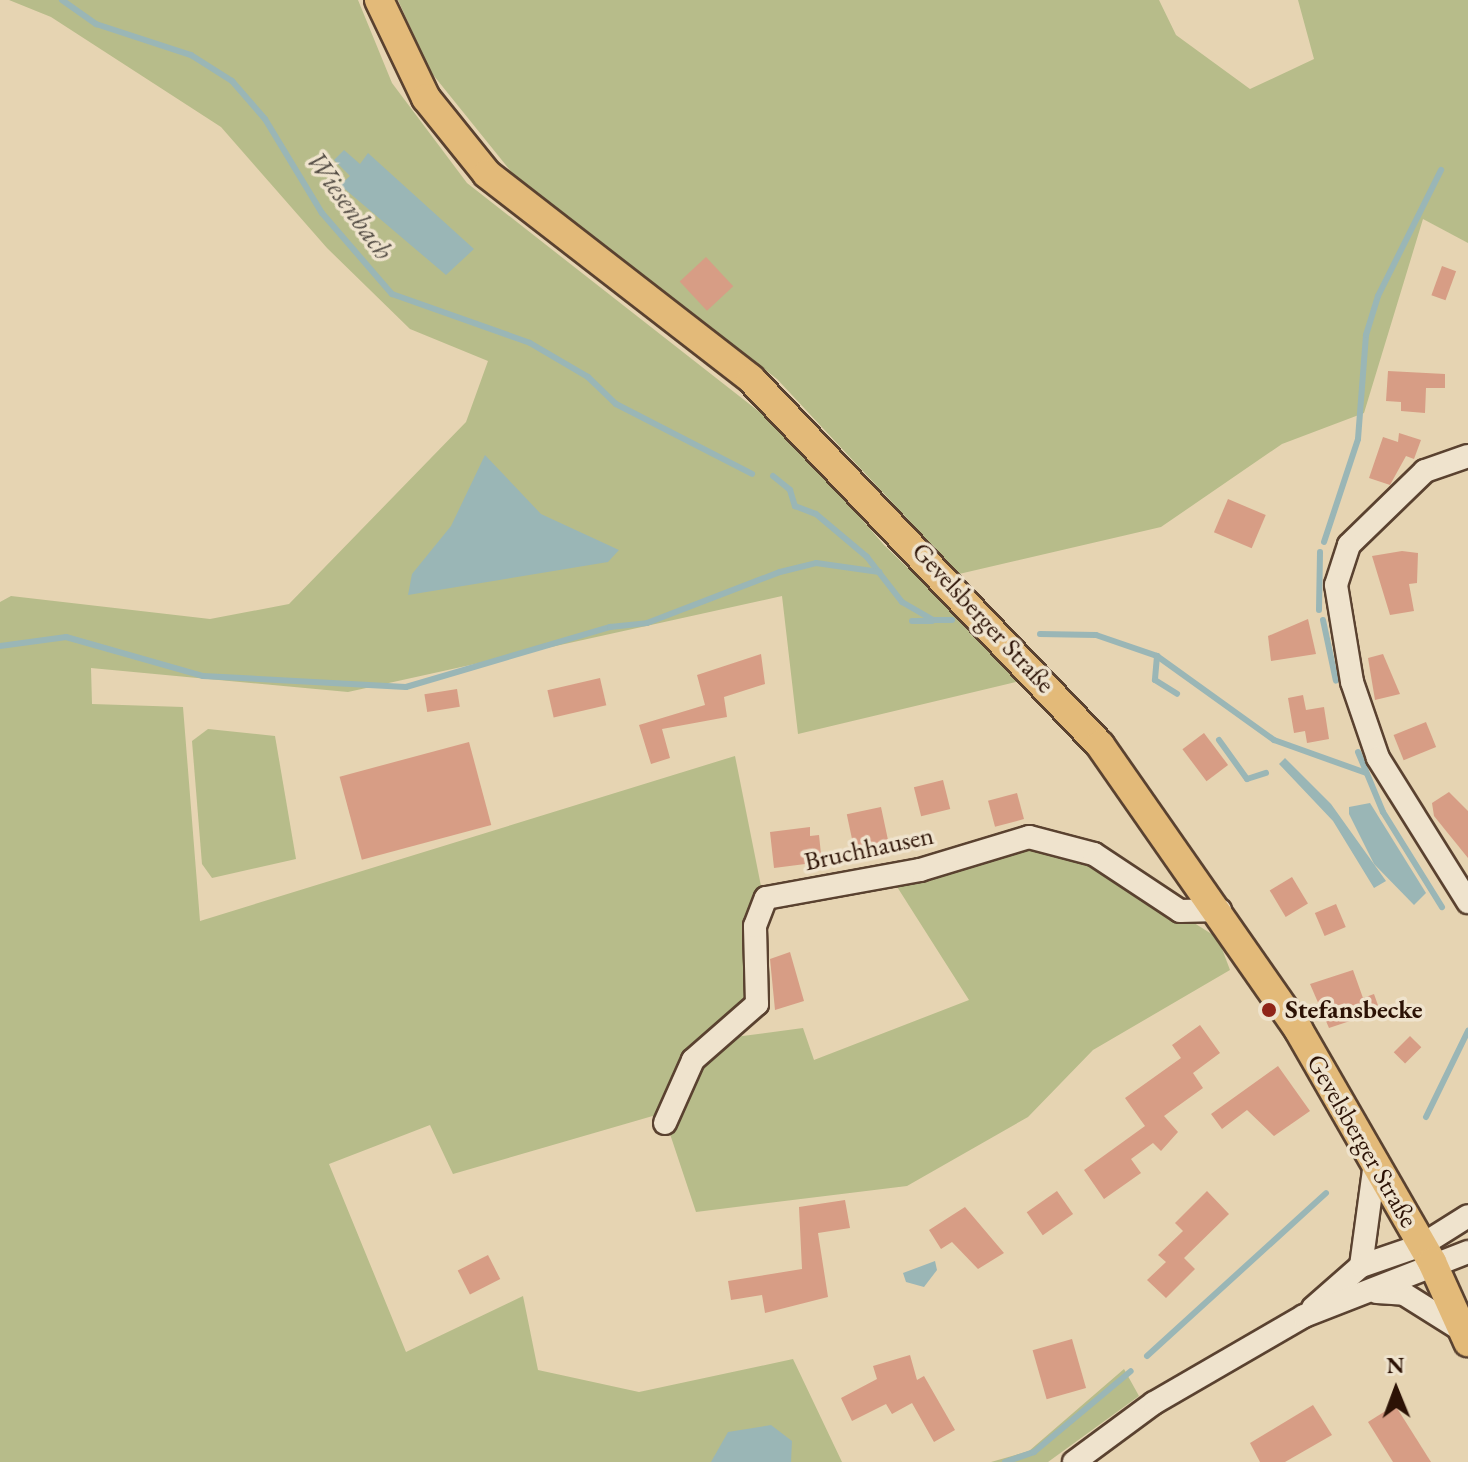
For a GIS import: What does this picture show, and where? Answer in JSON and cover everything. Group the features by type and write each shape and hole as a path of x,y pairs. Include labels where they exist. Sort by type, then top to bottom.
{"main road":[{"name":"Gevelsberger Straße","path":"379,0 426,98 477,164 544,225 716,349 826,451 1100,745 1220,910 1375,1162 1466,1328"}],"street":[{"path":"1468,456 1425,471 1349,545 1336,585 1352,682 1378,758 1468,901"},
{"name":"Bruchhausen","path":"665,1123 693,1060 757,1004 755,926 766,898 920,870 1029,837 1094,854 1180,911 1220,910"},
{"path":"1361,1266 1375,1162"},
{"path":"1304,1316 1375,1292 1427,1254 1468,1216"},
{"path":"1074,1462 1154,1403 1304,1316 1361,1266 1427,1254 1468,1252"},
{"path":"1375,1292 1404,1294 1466,1328"}],"green space":[{"path":"9,0 358,0 392,83 467,183 789,435 884,545 1024,680 798,734 782,596 348,692 91,668 92,704 183,707 200,921 735,756 762,891 747,1005 727,1038 803,1028 814,1060 969,1000 894,882 1045,843 1094,860 1218,938 1230,970 1093,1050 1028,1117 907,1186 696,1212 663,1113 453,1174 430,1125 329,1164 406,1352 523,1296 538,1370 639,1392 793,1359 842,1462 0,1462 0,602 11,596 210,619 289,604 466,422 488,361 410,329 327,248 221,127 51,17"},
{"path":"398,0 1159,0 1176,35 1250,89 1314,59 1298,0 1468,0 1468,243 1423,219 1364,413 1282,444 1161,527 959,574 777,379 517,179 430,71"},
{"path":"208,729 275,736 296,859 212,878 202,864 192,741"},
{"path":"1124,1369 1139,1396 1048,1462 991,1462 1029,1451"}],"water":[{"path":"344,150 360,164 368,153 474,249 446,275 340,185 350,176 334,160"},
{"path":"485,455 541,514 619,550 608,562 408,595 412,574 451,526"},
{"path":"1285,758 1331,804 1386,881 1374,888 1333,821 1279,764"},
{"path":"1370,803 1426,893 1414,905 1374,864 1349,814 1349,807"},
{"path":"935,1261 937,1270 924,1287 906,1282 903,1273"},
{"path":"771,1425 792,1441 791,1462 711,1462 728,1432"}],"building":[{"path":"706,257 733,286 707,311 680,282"},
{"path":"1442,266 1456,271 1445,300 1431,295"},
{"path":"1388,371 1445,374 1445,388 1426,388 1425,413 1401,411 1401,402 1386,401"},
{"path":"1399,433 1421,440 1414,459 1406,456 1390,485 1369,478 1383,437 1398,442"},
{"path":"1228,499 1266,515 1252,548 1214,532"},
{"path":"1402,551 1418,553 1417,583 1409,584 1414,611 1390,615 1372,556"},
{"path":"1308,619 1316,654 1271,661 1268,636"},
{"path":"761,654 765,684 724,697 727,717 662,729 670,758 651,764 639,725 705,705 697,675"},
{"path":"1383,654 1400,694 1375,700 1368,658"},
{"path":"600,678 606,705 554,717 547,690"},
{"path":"457,689 460,707 427,712 424,694"},
{"path":"1303,695 1306,710 1324,707 1329,739 1307,743 1305,731 1294,733 1288,698"},
{"path":"1426,722 1436,747 1404,760 1394,735"},
{"path":"1204,733 1228,765 1207,781 1182,749"},
{"path":"469,742 491,825 362,860 340,777"},
{"path":"943,780 950,809 921,816 914,787"},
{"path":"1449,792 1468,811 1468,858 1434,816 1432,803"},
{"path":"1017,793 1024,819 995,827 988,801"},
{"path":"881,807 888,841 854,849 847,814"},
{"path":"810,827 810,836 819,835 821,854 813,855 813,863 774,868 770,832"},
{"path":"1292,877 1308,904 1286,917 1270,890"},
{"path":"1336,904 1346,927 1325,936 1315,913"},
{"path":"790,952 804,1001 775,1010 770,959"},
{"path":"1353,970 1363,998 1374,994 1380,1011 1329,1028 1310,984"},
{"path":"1200,1025 1220,1053 1193,1073 1203,1088 1164,1116 1178,1132 1161,1151 1153,1143 1131,1159 1141,1173 1104,1199 1084,1170 1145,1126 1125,1098 1181,1058 1172,1045"},
{"path":"1410,1036 1421,1047 1405,1064 1394,1052"},
{"path":"1278,1066 1310,1111 1274,1136 1247,1110 1222,1129 1211,1114"},
{"path":"1057,1191 1073,1214 1043,1235 1027,1212"},
{"path":"1207,1191 1229,1214 1184,1258 1195,1269 1166,1298 1147,1280 1166,1262 1158,1255 1183,1231 1175,1223"},
{"path":"845,1200 850,1228 818,1233 828,1297 765,1313 762,1295 731,1300 728,1281 802,1269 799,1207"},
{"path":"965,1207 1004,1253 978,1269 952,1242 941,1249 929,1230"},
{"path":"488,1255 500,1279 470,1294 458,1270"},
{"path":"1072,1339 1086,1388 1047,1399 1033,1350"},
{"path":"910,1355 917,1380 924,1376 955,1430 934,1442 912,1403 892,1414 886,1404 852,1421 841,1398 877,1379 873,1366"},
{"path":"1313,1405 1332,1435 1285,1462 1260,1462 1250,1443"},
{"path":"1395,1405 1431,1462 1393,1462 1368,1422"}],"waterway":[{"name":"Wiesenbach","path":"62,0 96,24 191,55 232,81 265,119 322,213 392,294 530,343 588,377 616,404 752,474"},
{"path":"1324,542 1358,439 1366,335 1378,296 1441,170"},
{"name":"Wiesenbach","path":"773,476 790,490 795,506 816,514 867,557 902,602 933,620 952,620"},
{"path":"1319,610 1320,552"},
{"path":"0,646 66,637 203,676 406,687 610,627 647,623 780,572 816,563 879,572"},
{"path":"1323,620 1336,681"},
{"path":"912,621 932,621"},
{"path":"1040,634 1096,635 1157,656 1274,740 1366,773"},
{"path":"1157,656 1155,680 1177,694"},
{"path":"1219,740 1247,779 1266,773"},
{"path":"1358,752 1383,812 1442,907"},
{"name":"Stefansbecke","path":"1426,1117 1468,1031"},
{"name":"Stefansbecke","path":"1147,1356 1326,1193"},
{"name":"Stefansbecke","path":"1005,1462 1034,1452 1131,1371"}],"place":[{"name":"Stefansbecke","path":"1269,1010"}]}
